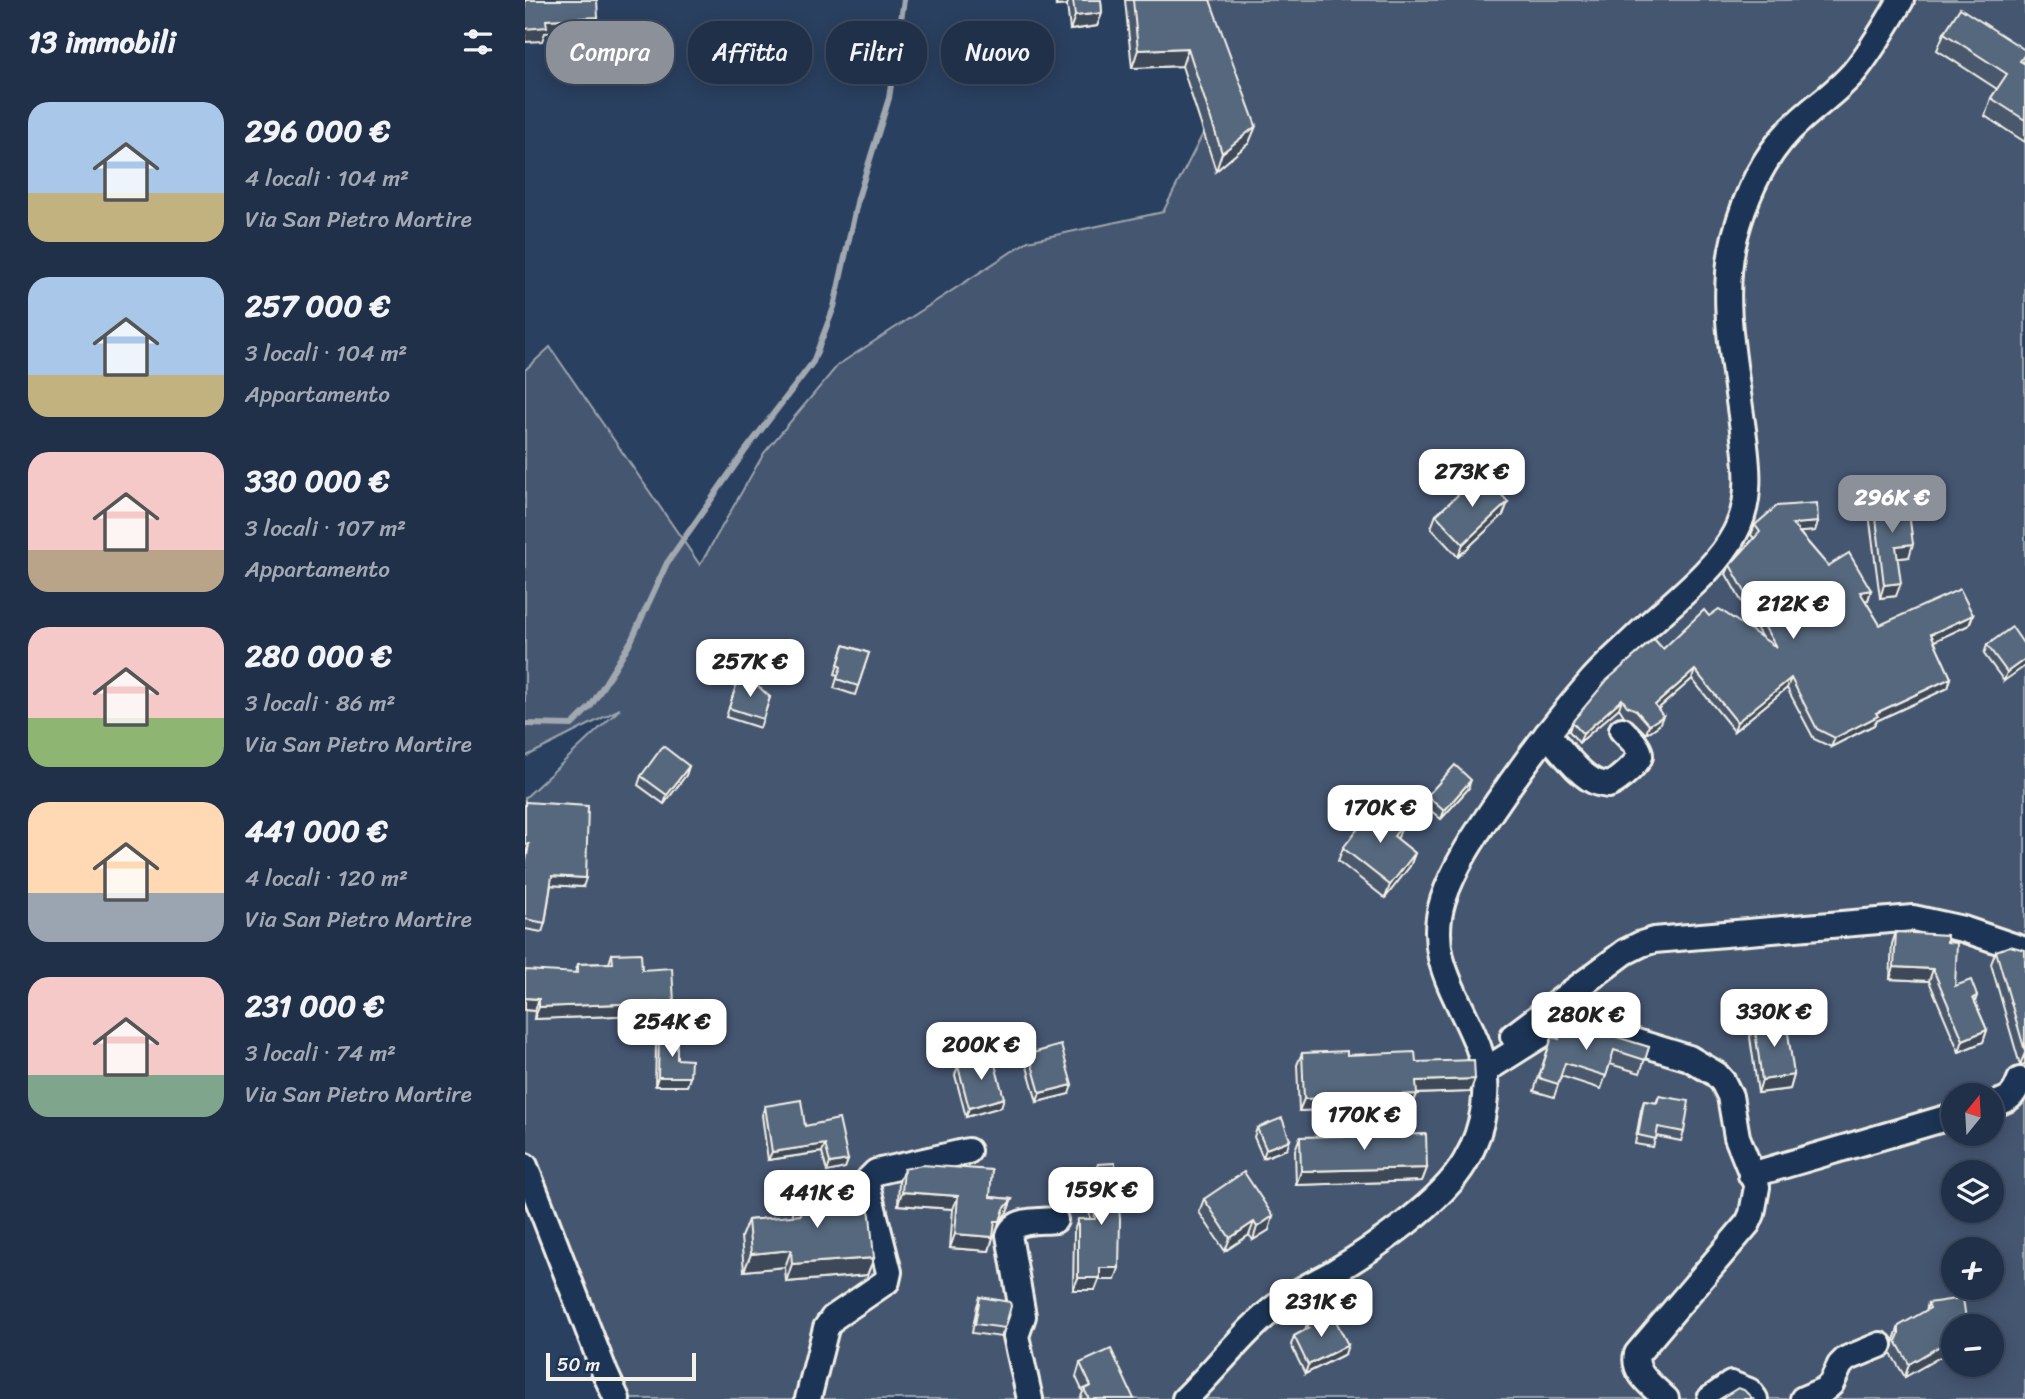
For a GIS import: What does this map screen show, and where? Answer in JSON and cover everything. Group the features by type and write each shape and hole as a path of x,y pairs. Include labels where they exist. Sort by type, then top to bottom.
{"street":[{"path":"1185,1399 1224,1356 1279,1304 1355,1259 1399,1228 1443,1191 1466,1161 1477,1133 1486,1088 1478,1047 1446,978 1441,960 1439,920 1442,903 1470,843 1547,734 1594,678 1693,584 1730,541 1739,526 1746,499 1747,465 1727,291 1735,237 1749,196 1767,161 1789,131 1852,75 1901,0"},
{"path":"1547,734 1584,775 1607,785 1615,782 1640,755 1639,749 1622,730"},
{"path":"1483,1065 1625,952 1654,940 1913,918 1963,929 2025,950"},
{"path":"1483,1065 1568,1021 1689,1058 1716,1074 1723,1082 1730,1096 1737,1137 1756,1187 1752,1214 1748,1223 1637,1354 1635,1362 1639,1372 1666,1399"},
{"path":"2004,1101 2015,1094 2020,1080"},
{"path":"1751,1175 1941,1120"},
{"path":"808,1399 826,1328 833,1318 887,1281 889,1272 867,1185 869,1179 876,1172 968,1151"},
{"path":"525,1166 617,1399"},
{"path":"1030,1399 1016,1336 1023,1316 1009,1236 1011,1228 1017,1224 1055,1220"},
{"path":"1803,1399 1825,1390 1846,1359 1880,1345"},
{"path":"1710,1399 1731,1384 1749,1391 1755,1399"}],"shaded area":[{"path":"1168,0 2025,0 2025,1399 627,1399 525,1183 525,798 620,709 525,757 525,370 550,347 700,565 764,453 838,365 1028,241 1163,212 1210,120"}],"building":[{"path":"525,0 597,0 598,17 546,20 546,27 525,29"},
{"path":"1073,0 1101,0 1102,13 1075,16"},
{"path":"1133,0 1210,0 1256,126 1222,153 1188,48 1138,50"},
{"path":"1960,8 2025,50 2020,61 2025,64 2025,120 1991,98 2007,74 1944,33"},
{"path":"1482,473 1508,502 1463,544 1436,515"},
{"path":"1907,497 1913,544 1896,546 1901,583 1884,585 1874,501"},
{"path":"1817,503 1818,522 1792,524 1828,566 1849,553 1871,590 1860,592 1880,625 1960,589 1973,615 1931,634 1951,678 1876,713 1878,716 1835,738 1817,729 1791,678 1737,722 1695,670 1655,705 1663,716 1649,725 1622,699 1583,734 1572,722 1607,680 1654,639 1663,649 1704,610 1709,616 1719,609 1776,647 1730,565 1760,532 1755,525 1777,506"},
{"path":"2012,627 2025,646 2025,659 2007,672 1987,645"},
{"path":"844,645 869,653 858,686 837,679"},
{"path":"746,675 770,697 763,719 729,708 736,686"},
{"path":"663,746 689,766 667,795 641,776"},
{"path":"1455,765 1471,780 1444,811 1427,796"},
{"path":"525,802 588,806 586,878 552,876 545,923 525,919 525,867 529,844 525,844"},
{"path":"1377,804 1403,824 1394,836 1415,853 1390,885 1343,848"},
{"path":"1896,932 1947,935 1947,942 1957,943 1955,986 1971,980 1977,996 1973,998 1987,1030 1963,1040 1933,969 1894,967"},
{"path":"2010,946 2025,950 2025,1051 1996,951"},
{"path":"641,953 642,970 672,968 674,1002 539,1007 539,999 525,998 525,970 578,973 578,964 613,963 612,954"},
{"path":"1786,1019 1794,1075 1762,1080 1754,1023"},
{"path":"1572,1023 1649,1047 1645,1060 1614,1050 1606,1076 1565,1063 1558,1084 1539,1078 1552,1037 1559,1039 1562,1029"},
{"path":"659,1036 677,1036 677,1059 691,1060 690,1077 658,1077"},
{"path":"1061,1045 1072,1085 1040,1093 1029,1054"},
{"path":"1347,1051 1347,1055 1415,1052 1416,1062 1474,1060 1475,1079 1416,1081 1417,1094 1304,1099 1302,1053"},
{"path":"993,1057 1004,1098 969,1108 958,1066"},
{"path":"1659,1096 1689,1101 1684,1132 1658,1127 1656,1139 1638,1135 1644,1101 1657,1103"},
{"path":"801,1100 805,1126 839,1119 848,1160 830,1163 825,1144 772,1152 765,1106"},
{"path":"1282,1118 1290,1140 1266,1149 1257,1128"},
{"path":"1426,1134 1427,1168 1301,1171 1300,1137"},
{"path":"1115,1163 1120,1219 1119,1268 1100,1268 1100,1278 1078,1278 1078,1219 1095,1219 1092,1179 1099,1178 1098,1164"},
{"path":"922,1165 992,1170 990,1197 1012,1199 1004,1209 1000,1221 995,1221 993,1237 955,1234 958,1196 902,1192 904,1169"},
{"path":"1244,1172 1273,1216 1257,1227 1254,1222 1230,1238 1204,1199"},
{"path":"828,1182 830,1203 866,1200 874,1258 792,1264 791,1250 751,1254 748,1220 801,1215 798,1185"},
{"path":"980,1297 1010,1302 1005,1328 975,1324"},
{"path":"1963,1300 1965,1314 1941,1314 1941,1345 1909,1364 1896,1341 1899,1326 1930,1308 1928,1303"},
{"path":"1325,1315 1328,1320 1334,1317 1348,1345 1308,1365 1294,1336 1309,1328 1307,1324"},
{"path":"1111,1349 1134,1399 1089,1399 1084,1389 1091,1386 1080,1363"},
{"path":"1738,1388 1753,1399 1720,1399"}],"waterway":[{"path":"525,724 572,725 591,706 631,641 667,563 745,451 813,362 834,307 858,198 889,98 904,0"}]}
